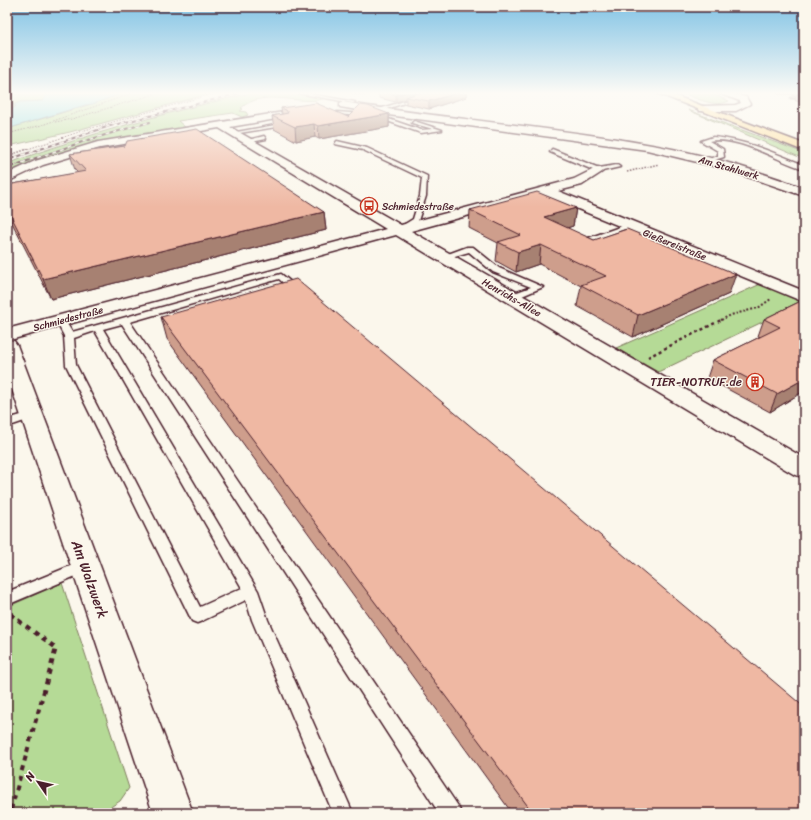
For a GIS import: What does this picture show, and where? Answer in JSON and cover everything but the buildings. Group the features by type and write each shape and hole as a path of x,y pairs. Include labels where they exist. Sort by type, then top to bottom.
{"main road":[{"path":"764,131 804,148"},
{"path":"774,131 804,143"}],"street":[{"path":"7,178 39,163 77,150 130,139 180,131"},
{"name":"Henrichs-Allee","path":"231,131 804,469"},
{"name":"Am Stahlwerk","path":"535,131 614,142 689,156 760,176 804,192"},
{"name":"Schmiedestraße","path":"7,335 546,191 578,182 598,170"},
{"name":"Gießereistraße","path":"546,191 804,296"},
{"name":"Am Walzwerk","path":"7,345 19,419 86,565 165,810"}],"lane":[{"path":"234,133 244,131"},
{"path":"247,141 264,138"},
{"path":"709,161 721,157 721,150 704,140 719,138 769,153 804,167"},
{"path":"337,143 365,149 425,177 423,196 416,220 399,230"},
{"path":"552,151 598,170 617,167"},
{"path":"577,243 631,225"},
{"path":"444,257 470,249 496,270 539,288 512,297"},
{"path":"69,336 281,276 305,297"},
{"path":"192,285 204,298"},
{"path":"61,320 69,336 71,365 198,616 251,591"},
{"path":"125,320 451,813"},
{"path":"98,328 251,591 260,620 343,813"},
{"path":"7,599 86,565"}],"path":[{"path":"7,134 17,131"},
{"path":"7,156 81,131"},
{"path":"598,170 615,175 689,156"},
{"path":"630,366 731,315 758,308 786,289"},
{"path":"7,612 56,648 10,812"}],"green space":[{"path":"7,131 73,131 13,145 7,149"},
{"path":"103,131 165,131 118,139 73,149 29,163 7,172 7,164"},
{"path":"738,131 745,131 804,153 804,159"},
{"path":"763,283 804,302 658,372 616,348"},
{"path":"62,583 129,788 120,801 101,813 7,813 7,607"}],"railway":[{"path":"7,160 94,131"},
{"path":"7,168 118,131"}],"place":[{"name":"Schmiedestraße","path":"369,206"},
{"name":"TIER-NOTRUF.de","path":"755,382"}]}
